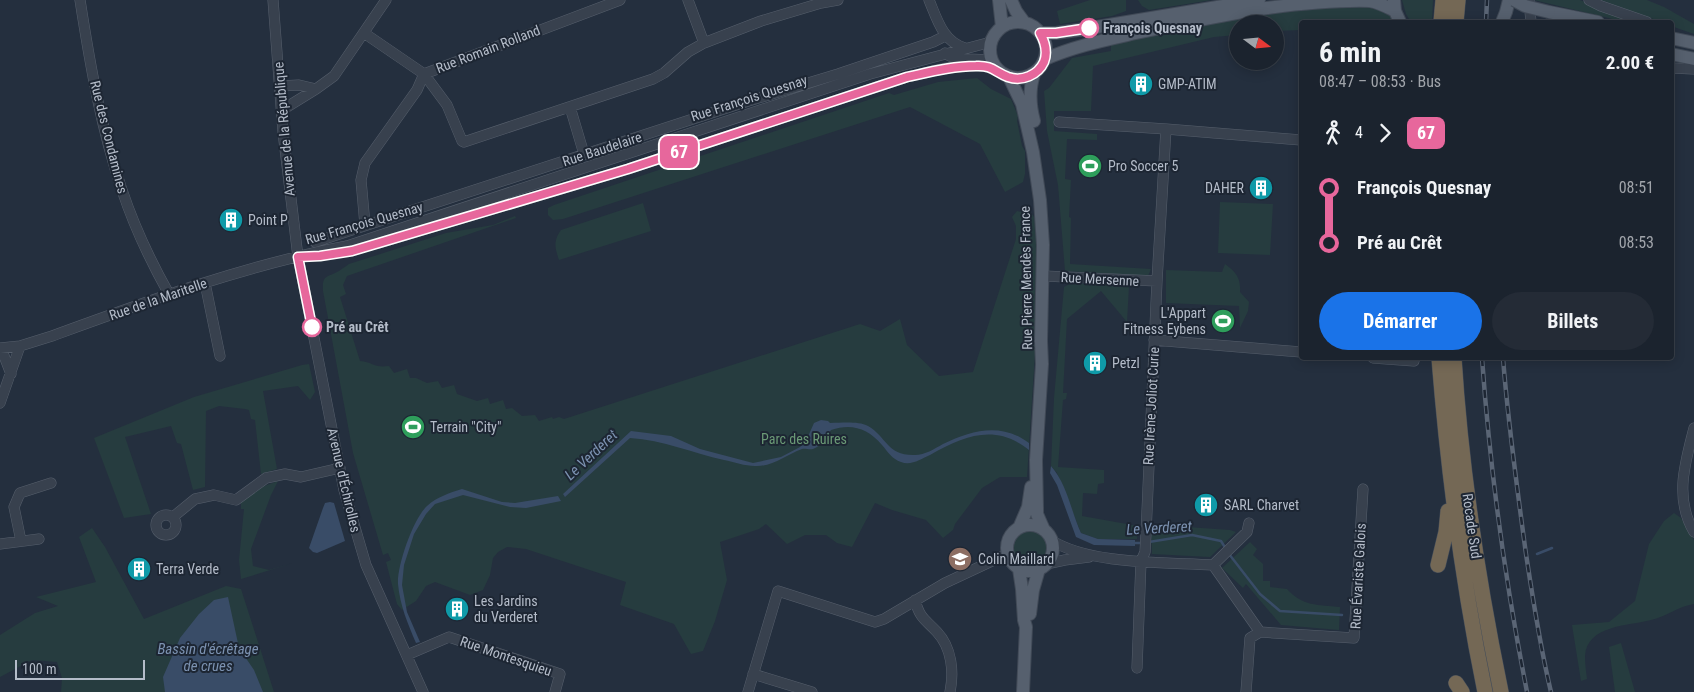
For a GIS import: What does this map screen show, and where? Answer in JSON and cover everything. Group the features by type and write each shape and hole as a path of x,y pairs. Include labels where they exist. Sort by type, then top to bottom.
{"highway":[{"path":"1441,20 1443,0"},
{"path":"1456,20 1458,0"},
{"name":"Rocade Sud","path":"1439,360 1458,482 1501,692"},
{"name":"Rocade Sud","path":"1454,360 1458,482 1465,584 1485,692"},
{"path":"1438,565 1458,482 1463,360"}],"main road":[{"path":"999,0 1002,27"},
{"path":"1011,0 1024,22"},
{"path":"1040,33 1084,29 1259,0"},
{"path":"1045,60 1077,46 1166,26 1208,17 1286,6 1322,1 1358,0 1378,3 1396,11"},
{"path":"1503,20 1509,0"},
{"path":"1514,0 1525,6 1588,20"},
{"path":"994,66 989,52 990,42 995,34 1008,24 1024,22 1030,24 1040,33 1045,41 1045,60 1034,74 1022,79 1009,78"},
{"path":"1674,38 1694,41"},
{"path":"1674,55 1694,59"},
{"name":"Rue François Quesnay","path":"994,66 1009,78"},
{"name":"Rue Pierre Mendès France","path":"1034,74 1031,88 1031,109 1048,203 1048,276 1041,341 1042,364 1036,460 1038,514 1047,535"},
{"name":"Rue Pierre Mendès France","path":"1009,78 1022,104 1033,152 1048,276"},
{"name":"Rue Pierre Mendès France","path":"1019,528 1028,507 1036,460"},
{"path":"1026,624 1029,618 1033,590 1043,566 1052,552 1047,535 1034,526 1019,528 1010,537 1007,547 1012,562 1019,569 1028,571 1043,566"},
{"path":"1019,569 1026,624 1023,692"}],"street":[{"name":"Rue des Condamines","path":"80,0 103,126 122,191 151,260 169,294"},
{"name":"Avenue de la République","path":"273,0 282,110 298,257"},
{"path":"282,110 334,76 386,0"},
{"name":"Rue Romain Rolland","path":"364,33 424,74 620,0"},
{"path":"688,0 704,43"},
{"path":"366,225 361,180 365,163 417,90 424,74 447,105 462,142 464,142 653,79 664,73 688,52 704,43 761,21 821,3 838,0"},
{"path":"929,0 951,58 960,60 978,58 994,66"},
{"path":"1529,0 1530,20"},
{"path":"1589,0 1641,20"},
{"path":"1674,32 1694,41"},
{"name":"Rue Baudelaire","path":"315,242 933,42 947,44"},
{"name":"Rue François Quesnay","path":"298,257 347,246 870,74 947,44 966,48 990,42"},
{"path":"947,44 948,58 958,67"},
{"name":"Rue François Quesnay","path":"298,257 352,251 628,169 907,77 958,67 994,66"},
{"path":"1674,68 1694,69"},
{"path":"280,86 299,84 316,89"},
{"path":"570,108 584,154"},
{"path":"1059,122 1299,140"},
{"name":"Rue Irène Joliot Curie","path":"1137,668 1143,556 1146,534 1154,340 1166,129"},
{"name":"Rue de la Maritelle","path":"1,348 20,346 169,294 240,272 298,257"},
{"name":"Avenue d'Échirolles","path":"298,257 348,507 366,565 390,621 411,653 423,692"},
{"name":"Rue Mersenne","path":"1048,276 1157,281"},
{"path":"205,283 220,356"},
{"path":"1154,340 1299,352"},
{"path":"0,403 20,346"},
{"path":"1,348 11,374"},
{"path":"1400,360 1414,361"},
{"path":"1694,428 1684,468 1682,485 1683,504 1694,532"},
{"path":"173,517 195,499 214,496 236,500 266,478 285,474 301,477 340,468"},
{"path":"21,541 14,507 20,493 51,483"},
{"name":"Rue Évariste Galois","path":"1260,632 1354,638 1363,488"},
{"path":"1213,565 1247,532 1249,523"},
{"path":"1047,535 1068,549 1095,557"},
{"path":"0,544 39,538"},
{"path":"748,692 778,592 875,622 884,619 945,583 1008,554"},
{"path":"1043,566 1065,560 1095,557 1143,556 1213,565 1260,632 1250,638 1246,692"},
{"path":"915,600 918,612 938,633 948,650 953,680 950,692"},
{"name":"Rue Montesquieu","path":"411,653 450,637 560,674 555,692"},
{"path":"753,674 812,692"}],"green space":[{"path":"1090,0 1126,0 1126,11 1112,16 1060,24 1057,11"},
{"path":"1138,0 1212,0 1149,10 1142,6"},
{"path":"1402,0 1433,0 1432,20 1410,20"},
{"path":"1534,0 1580,0 1629,20 1617,20"},
{"path":"1601,0 1647,0 1694,24 1694,34 1674,27 1674,20 1656,20"},
{"path":"1370,5 1390,16 1393,20 1299,20 1299,30 1284,31 1284,15 1251,15 1296,8"},
{"path":"1229,18 1229,36 1214,37 1093,66 1091,111 1054,111 1054,131 1097,134 1097,140 1067,139 1065,179 1071,180 1069,217 1071,218 1070,264 1151,269 1148,276 1065,271 1058,185 1047,131 1044,91 1049,88 1072,58 1111,51 1111,43"},
{"path":"977,78 991,89 1011,99 1018,116 1017,121 1022,146 1025,151 1025,174 1023,182 1005,192 980,144 910,107 563,219 553,220 548,215 548,208 554,205 889,93 894,95 938,82"},
{"path":"1220,202 1273,204 1270,255 1218,253"},
{"path":"643,203 651,231 559,260 556,245 561,230"},
{"name":"Parc des Ruires","path":"1017,211 1033,215 1038,225 1037,323 1027,477 1000,477 982,488 955,524 953,530 943,538 926,520 875,503 852,547 837,543 826,535 805,535 787,544 766,524 759,529 720,542 727,580 715,621 703,651 691,654 674,624 620,605 626,582 526,549 507,547 498,552 493,558 490,575 483,590 470,595 435,582 426,586 416,601 402,610 397,604 386,562 391,560 388,553 383,555 353,453 323,291 323,282 326,277 349,264 446,233 493,225 515,216 516,218 347,276 343,285 346,294 340,297 360,361 376,366 389,366 394,373 407,369 410,378 416,378 427,383 438,381 442,388 454,385 457,394 477,401 488,398 490,404 503,400 506,409 512,408 522,416 535,415 539,421 552,417 553,419 559,417 564,419 860,324 880,331 900,319 907,345 939,376 973,372 1016,239 1016,226 1012,217"},
{"path":"1225,264 1237,276 1240,283 1240,292 1249,302 1248,311 1240,328 1239,306 1166,303 1166,270 1222,272"},
{"path":"1072,283 1129,286 1127,322 1101,291 1067,319 1063,393 1067,393 1066,399 1063,400 1058,467 1104,470 1104,483 1098,484 1097,494 1083,493 1082,516 1138,526 1137,539 1098,539 1081,533 1057,473 1051,466 1054,398 1064,287"},
{"path":"309,364 315,392 310,400 298,386 263,391 277,469 261,474 255,420 251,419 249,410 245,409 219,406 206,411 205,487 193,490 181,444 177,443 171,426 125,437 151,514 124,518 94,438 194,397"},
{"path":"278,481 251,549 253,566 269,570 293,563 241,579 239,560 244,509 241,509 241,502 259,488"},
{"path":"1674,513 1681,518 1694,540 1694,604 1656,619 1610,629 1593,638 1587,646 1585,656 1587,679 1581,681 1572,625 1609,622 1635,601 1649,544 1664,521"},
{"path":"1173,526 1236,532 1210,557 1152,554 1151,527 1170,528"},
{"path":"92,528 105,547 144,619 226,586 241,589 274,692 61,692 62,678 57,662 32,660 0,677 0,635 35,613 58,606 36,597 96,582 79,537"},
{"path":"1030,530 1042,535 1047,547 1042,559 1030,564 1018,559 1013,547 1018,535"},
{"path":"1250,542 1257,549 1253,555 1263,564 1263,581 1270,581 1270,587 1287,589 1305,602 1340,607 1339,630 1281,625 1246,584 1243,588 1222,568"},
{"path":"1621,643 1635,692 1615,692 1609,647"}],"water":[{"name":"Le Verderet","path":"821,420 830,423 864,424 874,430 893,449 906,454 922,454 954,439 986,430 1008,432 1018,436 1029,443 1029,450 1004,437 980,435 955,442 916,462 905,463 893,457 871,434 859,428 845,427 831,430 816,448 802,449 773,463 755,466 743,465 654,441 630,438 565,497 563,494 631,431 671,436 700,449 753,463 781,457 800,447 806,441 814,423"},
{"name":"Le Verderet","path":"1051,466 1065,489 1081,533 1098,539 1135,540 1135,546 1094,545 1076,537 1057,485 1050,473"},
{"name":"Le Verderet","path":"462,489 502,502 515,503 558,496 561,501 526,508 510,507 463,495 435,504 426,514 414,534 404,565 402,585 407,612 420,642 416,643 405,615 399,592 398,576 403,555 416,521 427,506 439,498"},
{"path":"325,503 334,503 345,541 317,553 313,552 309,548"},
{"name":"Bassin d'écrêtage de crues","path":"228,597 239,648 254,670 263,692 165,692 163,677 180,638 199,614 214,600"}],"waterway":[{"name":"Le Verderet","path":"1149,542 1192,535 1221,541 1226,549"},
{"name":"Le Verderet","path":"1132,543 1144,543"},
{"name":"Le Verderet","path":"1537,554 1552,548"},
{"name":"Le Verderet","path":"1229,554 1260,594 1280,611 1342,615"}],"railway":[{"path":"1486,20 1487,0"},
{"path":"1482,360 1489,442 1499,525 1527,692"},
{"path":"1503,360 1510,431 1526,554 1540,641 1551,692"}],"bus line":[{"name":"67","path":"312,327 298,257 352,251 628,169 907,77 949,68 978,65 990,67 1009,78 1022,79 1039,70 1045,60 1045,41 1040,33 1056,33 1089,28"}],"place":[{"name":"François Quesnay","path":"1089,28"},
{"name":"GMP-ATIM","path":"1141,84"},
{"name":"Pro Soccer 5","path":"1090,166"},
{"name":"DAHER","path":"1261,188"},
{"name":"Point P","path":"231,220"},
{"name":"L'Appart Fitness Eybens","path":"1223,321"},
{"name":"Pré au Crêt","path":"312,327"},
{"name":"Petzl","path":"1095,363"},
{"name":"Terrain \"City\"","path":"413,427"},
{"name":"SARL Charvet","path":"1206,505"},
{"name":"Colin Maillard","path":"960,559"},
{"name":"Terra Verde","path":"139,569"},
{"name":"Les Jardins du Verderet","path":"457,609"}]}
